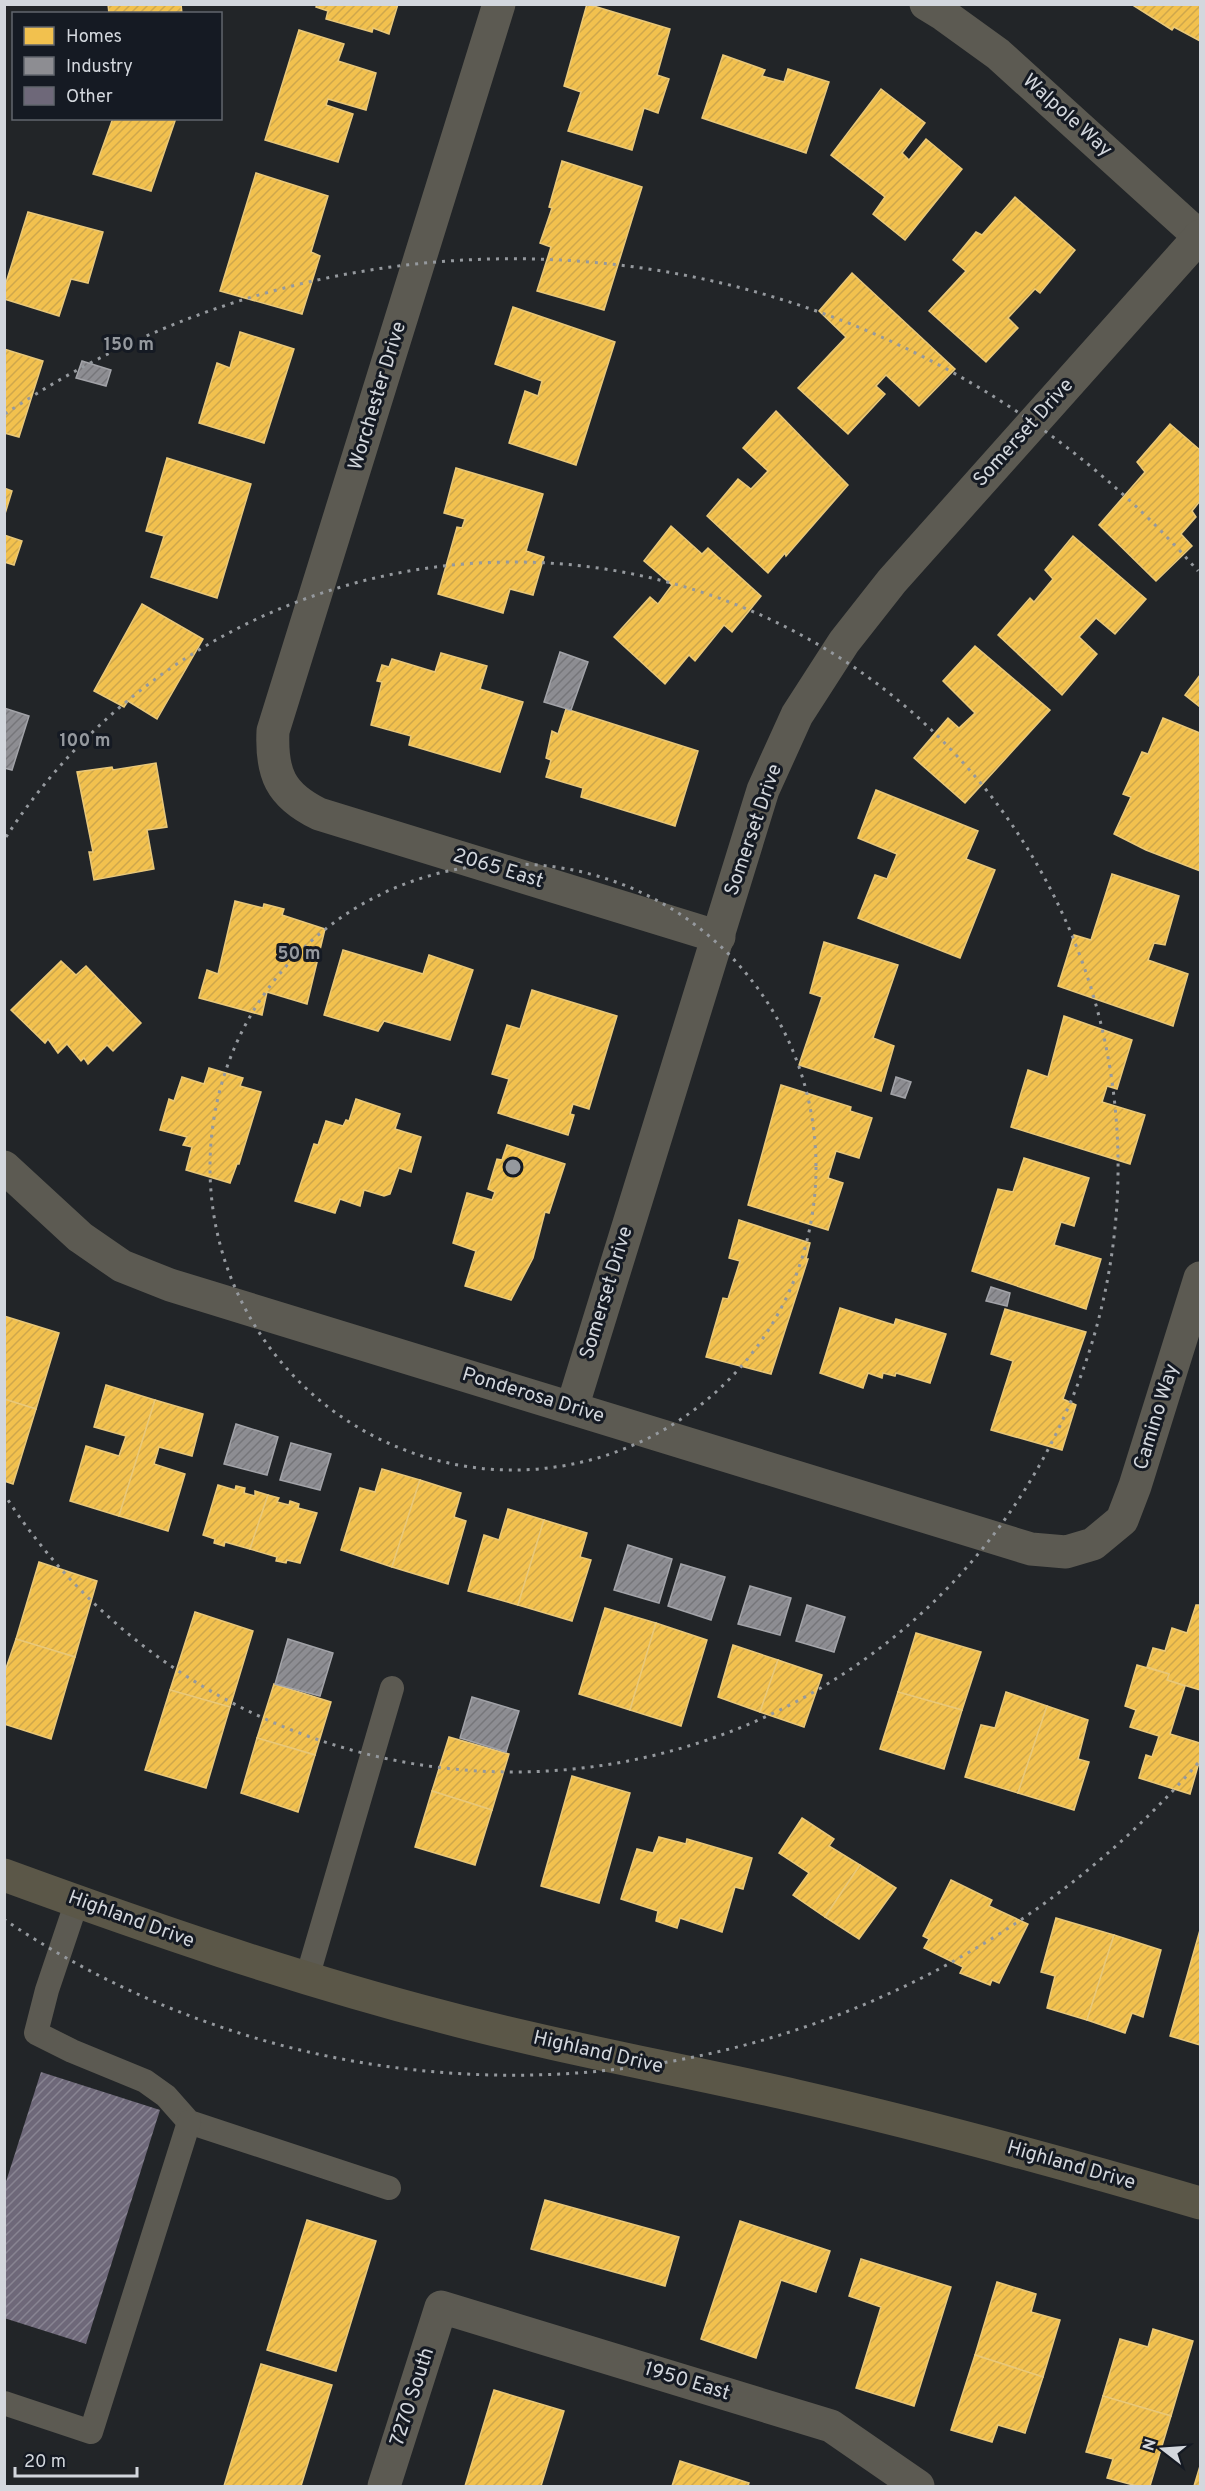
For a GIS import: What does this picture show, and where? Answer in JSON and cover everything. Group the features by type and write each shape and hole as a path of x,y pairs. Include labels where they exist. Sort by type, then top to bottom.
{"main road":[{"name":"Highland Drive","path":"4,1875 191,1942 444,2017 619,2059 798,2096 1040,2157 1200,2203"}],"street":[{"name":"Worchester Drive","path":"284,789 274,764 273,731 499,4"},
{"name":"Walpole Way","path":"926,4 998,54 1200,237"},
{"name":"Somerset Drive","path":"572,1408 763,790 797,715 844,642 892,581 1200,237"},
{"name":"2065 East","path":"284,789 300,804 319,814 362,829 718,937"},
{"name":"Ponderosa Drive","path":"4,1167 80,1237 122,1266 170,1285 1031,1549 1066,1552 1093,1544"},
{"name":"Camino Way","path":"1093,1544 1122,1520 1194,1320 1200,1278"},
{"name":"7270 South","path":"384,2487 441,2307"},
{"name":"1950 East","path":"441,2307 831,2426 918,2487"}],"lane":[{"path":"307,1978 392,1688"},
{"path":"77,1901 47,1989 36,2033 72,2051 145,2081 166,2096 189,2122 389,2188"},
{"path":"4,2403 91,2432 189,2122"}],"building: Homes":[{"path":"108,4 181,4 182,12 109,12"},
{"path":"317,4 398,4 389,34 373,28 372,32 326,19 328,11 316,7"},
{"path":"587,4 670,29 657,75 669,79 658,113 644,108 632,150 568,131 581,92 564,86"},
{"path":"1131,4 1200,4 1200,41 1174,27 1172,30"},
{"path":"299,30 344,44 338,61 376,73 366,110 328,99 326,105 353,114 338,162 265,140"},
{"path":"723,55 765,70 762,76 784,82 788,69 829,82 806,153 702,118"},
{"path":"881,89 925,123 902,153 909,160 926,139 962,169 905,240 873,214 885,197 831,155"},
{"path":"112,120 175,120 151,191 93,174"},
{"path":"562,161 642,187 604,310 537,291 551,247 540,243 552,208 549,207"},
{"path":"256,173 328,196 311,252 320,256 302,314 220,291"},
{"path":"1015,197 1075,250 1040,293 1035,289 1008,318 1018,328 986,362 929,311 966,271 953,260 976,232 982,235"},
{"path":"28,212 103,232 88,283 71,279 59,316 4,299 4,289"},
{"path":"852,273 955,369 919,406 886,375 876,386 885,394 848,434 798,388 846,337 819,311"},
{"path":"513,307 615,342 576,465 509,443 525,391 538,396 542,381 495,364"},
{"path":"240,332 294,349 264,443 199,423 217,363 230,368"},
{"path":"4,349 43,361 19,437 4,433"},
{"path":"776,411 848,485 786,556 785,553 768,573 707,516 738,479 751,489 768,471 743,448"},
{"path":"1170,424 1200,450 1200,501 1192,511 1196,517 1181,534 1192,546 1156,581 1099,525 1145,472 1137,462"},
{"path":"167,458 251,484 217,598 151,577 164,536 146,531"},
{"path":"456,468 543,494 526,551 544,557 533,595 510,589 503,613 438,594 457,527 462,528 465,519 444,513"},
{"path":"4,488 12,491 4,517"},
{"path":"671,526 702,554 708,548 761,596 732,632 724,625 695,661 689,655 665,684 614,637 650,597 658,604 672,585 644,561"},
{"path":"4,535 22,541 14,565 4,562"},
{"path":"1073,536 1146,599 1115,634 1096,618 1079,637 1097,654 1062,695 998,635 1030,598 1034,602 1053,579 1045,570"},
{"path":"142,604 203,639 157,719 128,701 124,707 94,691"},
{"path":"975,646 1050,710 965,803 914,758 948,718 959,728 975,713 943,681"},
{"path":"441,653 487,666 480,689 523,702 500,772 409,745 411,736 371,725 382,682 377,681 382,665 389,667 392,659 435,672"},
{"path":"1200,675 1200,707 1185,695"},
{"path":"566,709 698,751 675,826 581,797 583,788 546,777 551,760 546,758 552,731 558,734"},
{"path":"1163,718 1200,733 1200,871 1146,850 1114,834 1131,797 1123,794 1142,752 1148,754"},
{"path":"156,763 167,827 147,830 154,869 94,880 89,852 93,852 77,772 112,767 113,770"},
{"path":"876,790 978,831 966,859 995,870 960,958 858,918 875,875 887,879 897,854 858,838"},
{"path":"1112,874 1179,896 1165,945 1154,943 1148,960 1188,974 1173,1026 1058,986 1074,935 1091,940"},
{"path":"235,901 263,908 264,904 284,909 282,915 325,929 307,1004 267,992 262,1015 199,998 207,970 218,974"},
{"path":"824,942 898,965 873,1038 894,1046 881,1091 799,1065 822,997 810,993"},
{"path":"343,950 423,974 429,955 473,970 450,1040 384,1021 378,1031 324,1015"},
{"path":"61,961 76,975 86,966 141,1023 113,1051 107,1045 88,1064 84,1058 81,1061 67,1044 58,1053 48,1039 45,1043 11,1010"},
{"path":"532,990 617,1016 589,1109 573,1104 570,1114 574,1115 568,1135 498,1113 509,1079 492,1074 507,1025 520,1029"},
{"path":"1064,1016 1132,1040 1117,1089 1107,1086 1102,1102 1145,1115 1130,1164 1011,1127 1028,1070 1048,1077"},
{"path":"209,1068 243,1078 240,1086 261,1092 239,1164 237,1164 230,1183 186,1170 192,1147 183,1145 187,1137 160,1130 169,1099 174,1101 182,1077 204,1084"},
{"path":"781,1085 851,1107 850,1111 872,1118 859,1158 836,1151 828,1178 843,1183 828,1230 748,1205"},
{"path":"356,1099 400,1114 395,1129 421,1137 411,1172 399,1168 390,1194 384,1196 364,1190 360,1206 340,1199 335,1213 295,1201 314,1144 318,1145 326,1121 343,1126 346,1120 349,1121"},
{"path":"507,1145 565,1164 549,1213 545,1212 533,1258 511,1300 465,1286 476,1251 453,1243 467,1193 492,1200 495,1192 488,1189 497,1159 502,1160"},
{"path":"1024,1158 1089,1178 1074,1226 1061,1222 1054,1245 1101,1259 1086,1309 972,1271 998,1189 1013,1192"},
{"path":"739,1220 810,1243 806,1259 808,1259 771,1374 706,1357 723,1298 728,1299 740,1261 729,1258"},
{"path":"840,1308 894,1325 896,1319 946,1334 930,1383 896,1373 895,1376 883,1373 882,1378 868,1373 863,1388 820,1373"},
{"path":"1005,1309 1086,1332 1063,1399 1076,1405 1062,1450 991,1430 1013,1361 991,1354"},
{"path":"4,1316 59,1333 36,1409 4,1399"},
{"path":"106,1385 155,1400 119,1516 70,1501 86,1446 119,1456 126,1436 94,1427"},
{"path":"4,1399 36,1409 13,1484 4,1481"},
{"path":"155,1400 203,1414 192,1456 159,1447 154,1464 185,1474 168,1531 119,1516"},
{"path":"382,1469 420,1480 392,1567 341,1550 360,1488 375,1492"},
{"path":"420,1480 461,1493 454,1517 466,1521 448,1584 392,1567"},
{"path":"218,1485 235,1490 236,1486 245,1488 244,1493 255,1496 255,1491 268,1495 250,1549 225,1542 224,1546 214,1543 215,1539 203,1535"},
{"path":"268,1495 279,1498 277,1502 289,1505 290,1501 299,1504 298,1508 317,1513 300,1563 287,1560 286,1563 276,1561 277,1557 250,1549"},
{"path":"508,1509 544,1520 518,1605 468,1591 484,1535 499,1540"},
{"path":"544,1520 587,1533 580,1557 591,1560 572,1621 518,1605"},
{"path":"39,1562 97,1581 75,1657 16,1639"},
{"path":"1196,1605 1200,1605 1200,1690 1167,1680 1169,1674 1147,1667 1153,1648 1165,1651 1172,1628 1187,1633"},
{"path":"605,1608 656,1623 630,1710 579,1694"},
{"path":"195,1612 253,1631 230,1707 170,1690"},
{"path":"656,1623 707,1640 681,1726 630,1710"},
{"path":"916,1633 981,1652 962,1710 898,1692"},
{"path":"16,1639 75,1657 51,1739 4,1724 4,1674"},
{"path":"733,1645 778,1660 760,1712 718,1697"},
{"path":"778,1660 822,1675 804,1727 760,1712"},
{"path":"1137,1665 1169,1674 1167,1680 1185,1686 1170,1734 1200,1743 1200,1759 1190,1794 1139,1778 1146,1755 1152,1757 1159,1736 1130,1727 1136,1710 1125,1706"},
{"path":"274,1684 331,1702 315,1755 257,1738"},
{"path":"170,1690 230,1707 206,1788 145,1770"},
{"path":"898,1692 962,1710 944,1769 880,1749"},
{"path":"1006,1692 1047,1706 1018,1793 965,1777 981,1725 995,1728"},
{"path":"1047,1706 1088,1720 1078,1759 1089,1762 1074,1810 1018,1793"},
{"path":"449,1737 509,1754 492,1810 432,1791"},
{"path":"257,1738 315,1755 298,1812 241,1793"},
{"path":"572,1776 630,1793 599,1903 541,1886"},
{"path":"432,1791 492,1810 475,1865 415,1847"},
{"path":"802,1818 834,1839 829,1846 860,1865 825,1917 793,1895 809,1873 779,1853"},
{"path":"659,1837 686,1844 687,1839 752,1858 743,1889 735,1887 722,1932 680,1918 677,1928 656,1921 658,1911 621,1899 637,1849 653,1853"},
{"path":"860,1865 896,1888 859,1939 825,1917"},
{"path":"951,1880 992,1900 989,1906 1028,1924 999,1983 992,1980 990,1985 960,1973 963,1967 924,1948 929,1939 923,1936"},
{"path":"1056,1918 1114,1935 1087,2020 1047,2008 1055,1976 1041,1972"},
{"path":"1200,1930 1200,2045 1170,2036"},
{"path":"1114,1935 1161,1950 1143,2017 1132,2013 1125,2033 1087,2020"},
{"path":"545,2200 679,2237 665,2286 531,2249"},
{"path":"307,2220 376,2241 336,2371 267,2350"},
{"path":"740,2221 830,2251 816,2292 781,2280 756,2358 701,2339"},
{"path":"861,2259 951,2287 914,2406 856,2388 881,2307 849,2296"},
{"path":"997,2282 1036,2294 1031,2312 1060,2320 1043,2377 975,2355"},
{"path":"1153,2329 1193,2341 1171,2416 1103,2396 1120,2339 1148,2347"},
{"path":"975,2355 1043,2377 1025,2433 998,2425 992,2442 951,2430"},
{"path":"261,2364 332,2385 301,2486 224,2486"},
{"path":"494,2390 564,2411 541,2486 465,2486"},
{"path":"1103,2396 1171,2416 1150,2486 1137,2486 1107,2478 1113,2459 1086,2452"},
{"path":"680,2461 749,2483 748,2486 672,2486"},
{"path":"1200,2466 1200,2486 1194,2486"}],"building: Industry":[{"path":"82,361 111,370 106,386 76,378"},
{"path":"560,652 588,662 571,710 544,702"},
{"path":"4,708 29,716 12,770 4,768"},
{"path":"896,1077 911,1082 905,1098 891,1094"},
{"path":"991,1287 1010,1293 1007,1306 986,1301"},
{"path":"236,1424 278,1437 267,1475 224,1464"},
{"path":"291,1443 331,1454 320,1490 280,1480"},
{"path":"628,1545 672,1559 659,1603 614,1590"},
{"path":"681,1564 725,1577 711,1620 668,1606"},
{"path":"750,1586 791,1598 780,1635 738,1624"},
{"path":"807,1605 845,1617 834,1652 796,1641"},
{"path":"288,1639 333,1653 320,1696 275,1684"},
{"path":"472,1697 519,1711 506,1752 460,1738"}],"building: Other":[{"path":"41,2072 160,2110 86,2344 4,2318 4,2188"}]}
